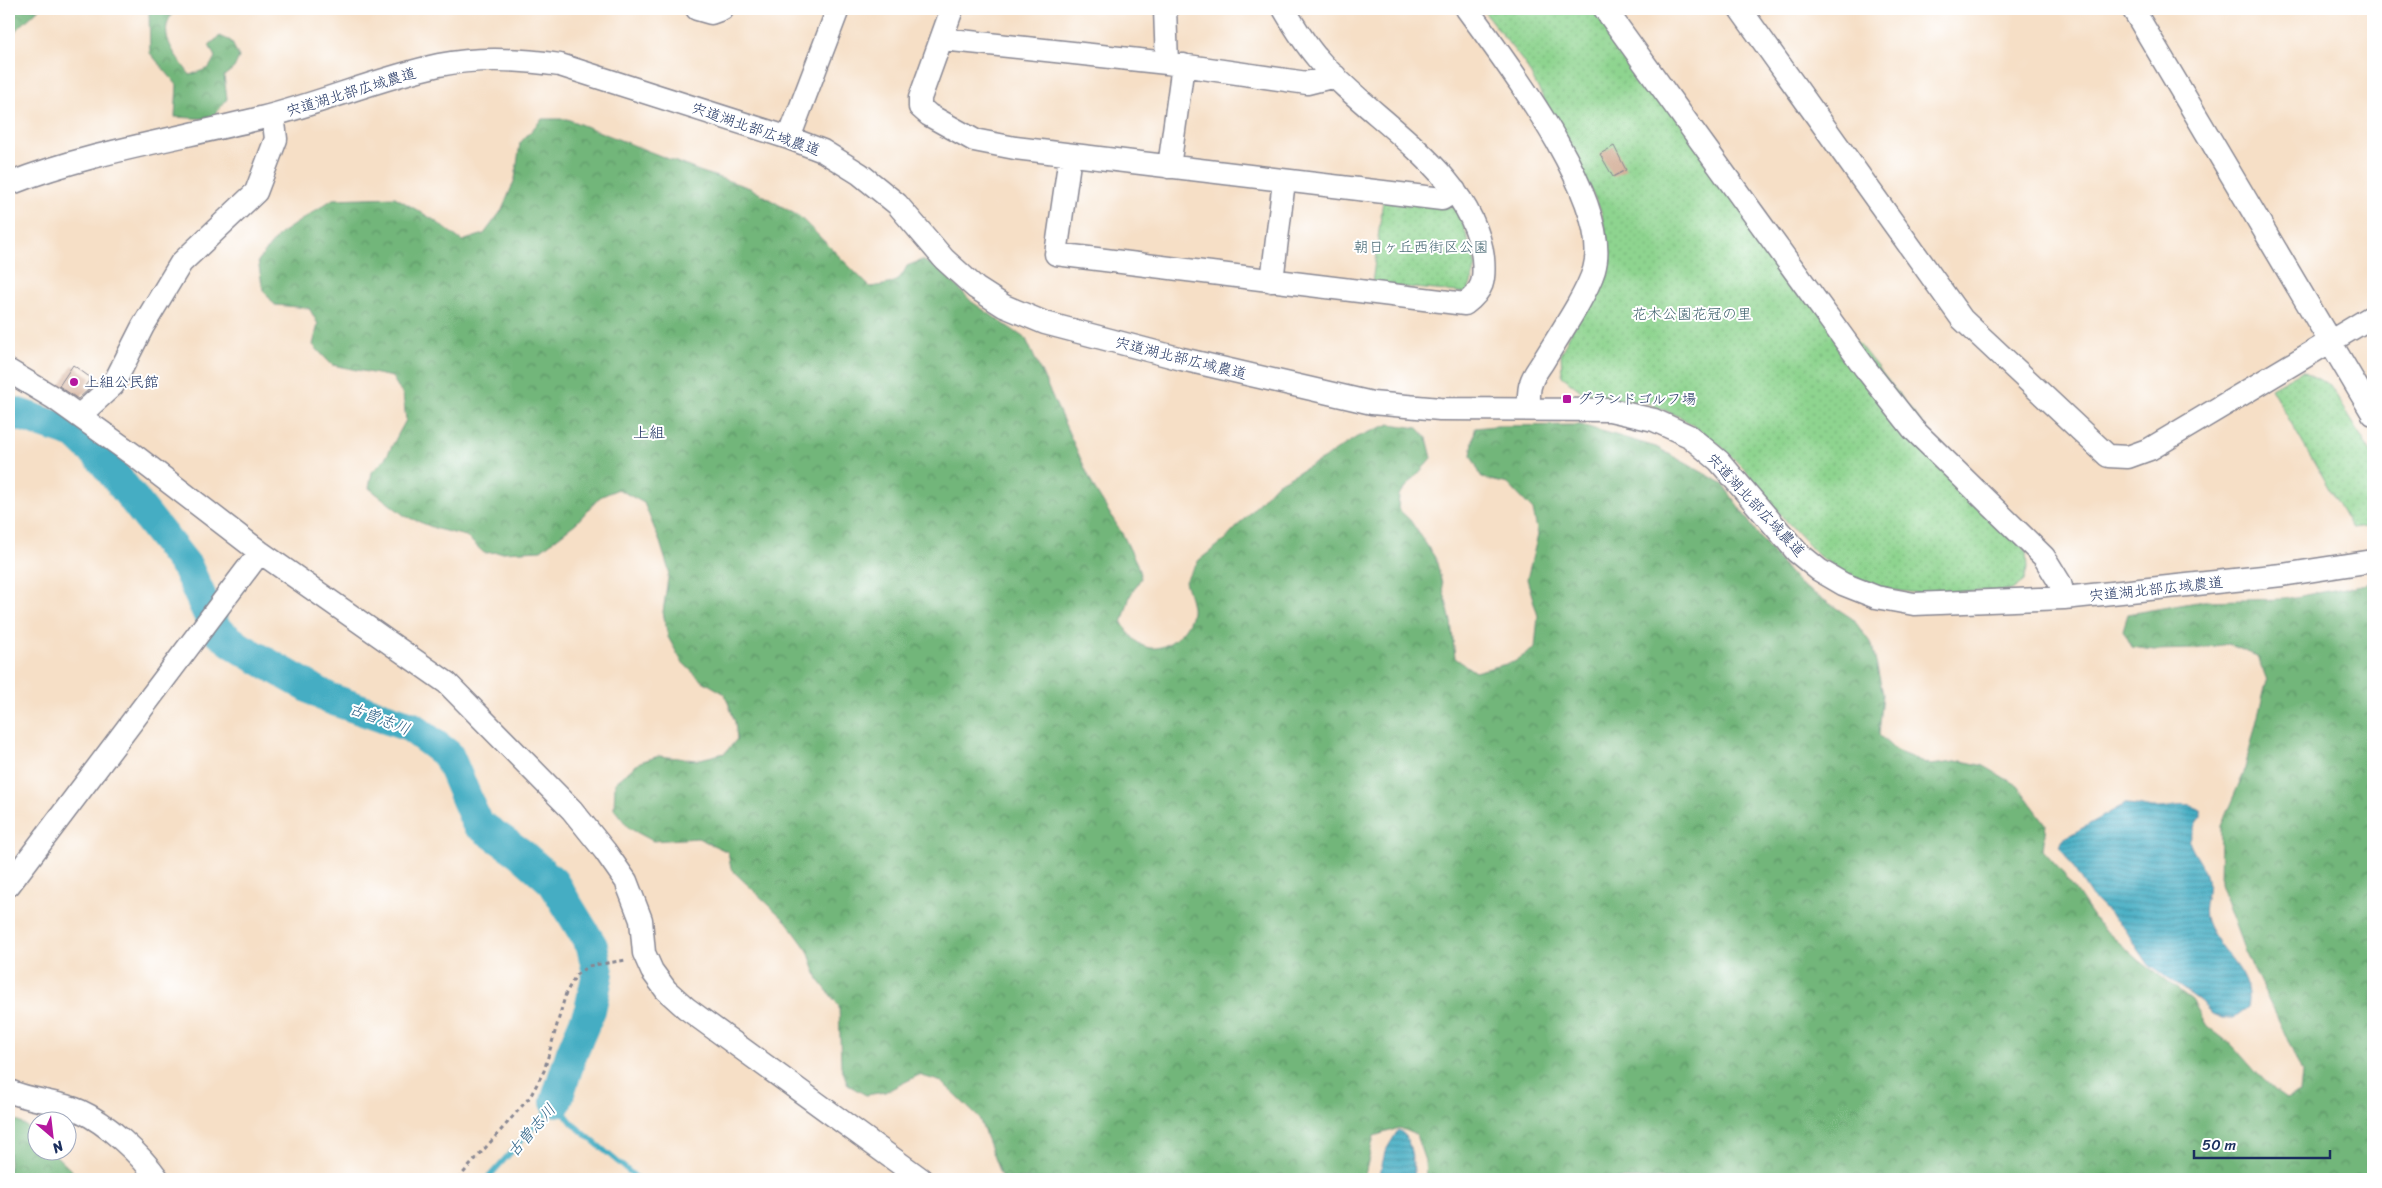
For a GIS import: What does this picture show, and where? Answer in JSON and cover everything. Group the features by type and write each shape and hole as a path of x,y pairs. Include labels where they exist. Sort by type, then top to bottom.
{"street":[{"path":"697,9 711,13 722,9"},
{"path":"790,138 838,9"},
{"path":"952,9 920,98 920,107 974,140 1070,156 1442,199 1455,191"},
{"path":"1165,9 1175,64 1169,167"},
{"path":"1070,156 1056,254 1465,304 1479,293 1484,271 1481,247 1470,214 1455,191 1411,145 1318,59 1284,9"},
{"path":"1467,9 1518,77 1550,129 1589,209 1597,242 1594,270 1576,305 1530,383 1529,409"},
{"path":"1605,9 1865,368 1913,429 2044,557 2060,583 2064,598"},
{"path":"1740,9 1962,319 2108,456 2128,457 2150,449 2373,316"},
{"path":"2133,9 2373,414"},
{"path":"942,39 1175,64 1307,83 1335,76"},
{"name":"宍道湖北部広域農道","path":"9,184 74,161 169,137 221,128 273,115 439,65 478,60 522,60 560,65 790,138 823,151 860,174 897,204 944,259 976,288 1004,306 1045,323 1182,359 1372,403 1440,409 1610,410 1654,420 1689,436 1719,461 1797,552 1819,570 1842,584 1876,597 1914,604 2064,598 2282,575 2373,561"},
{"path":"79,416 113,385 143,326 182,262 256,192 276,139 273,115"},
{"path":"1272,280 1284,180"},
{"path":"9,371 79,416 260,552 447,683 572,810 626,881 641,920 644,953 652,971 666,990 702,1020 921,1179"},
{"path":"9,885 204,629 260,552"},
{"path":"9,1091 80,1110 100,1123 146,1162 158,1179"}],"path":[{"path":"458,1179 530,1097 544,1072 566,993 576,975 588,966 610,961"}],"green space":[{"path":"9,9 39,9 9,37"},
{"path":"147,9 176,9 167,26 167,34 173,51 190,75 209,68 215,57 209,45 220,36 231,41 239,57 234,68 224,76 227,99 211,119 175,117 177,85 150,53 149,10"},
{"name":"花木公園花冠の里","path":"1482,9 1592,9 1615,41 2026,552 2027,569 2024,581 2012,590 1917,593 1884,589 1847,575 1819,556 1768,501 1746,471 1718,443 1682,418 1648,403 1586,395 1562,376 1561,353 1605,261 1607,239 1601,211 1572,151 1525,64"},
{"path":"542,119 567,119 699,171 750,188 800,217 870,287 897,280 907,266 922,260 942,271 972,302 1026,339 1094,488 1123,535 1137,564 1141,578 1130,596 1122,623 1134,639 1146,647 1158,648 1165,646 1183,631 1192,612 1185,581 1199,560 1225,540 1276,484 1323,459 1357,437 1390,424 1418,428 1427,438 1432,458 1399,495 1398,509 1410,520 1436,559 1451,622 1455,658 1475,672 1514,662 1535,648 1538,616 1527,579 1538,535 1533,510 1508,484 1482,478 1471,455 1475,428 1581,425 1656,447 1722,483 1759,536 1798,583 1853,619 1872,645 1883,694 1879,735 1896,751 1931,765 1962,761 1984,766 2018,786 2046,824 2043,850 2061,870 2097,923 2140,961 2192,1000 2207,1026 2233,1046 2262,1079 2286,1099 2300,1092 2302,1073 2244,949 2220,884 2221,826 2244,772 2267,680 2257,656 2228,644 2195,649 2154,650 2132,647 2123,630 2128,614 2203,601 2284,599 2373,583 2373,1179 1426,1179 1425,1161 1416,1135 1399,1128 1374,1136 1364,1179 1002,1179 979,1118 942,1082 919,1075 885,1092 866,1095 848,1085 841,1066 839,1006 818,979 808,951 787,922 731,869 728,852 698,838 653,841 629,828 614,809 615,783 640,762 659,756 696,760 725,753 737,739 735,722 725,694 701,680 682,662 668,637 663,612 669,571 660,542 644,503 618,489 600,497 576,523 541,550 484,553 466,536 437,529 405,516 369,488 372,472 385,459 406,420 403,395 392,377 332,365 313,345 318,324 309,308 275,305 263,290 258,261 280,234 333,199 395,197 434,220 462,241 484,234 502,210 515,179 520,143"},
{"name":"朝日ヶ丘西街区公園","path":"1383,200 1458,208 1476,266 1468,293 1372,284"},
{"path":"2302,371 2330,385 2373,456 2373,526 2352,529 2271,388"},
{"path":"9,1116 28,1128 28,1160 60,1160 84,1179 9,1179"}],"water":[{"path":"2125,804 2153,808 2184,805 2201,811 2201,816 2189,841 2204,869 2207,879 2204,910 2206,921 2218,943 2240,973 2246,984 2248,995 2247,1008 2233,1018 2222,1018 2212,1014 2200,1001 2149,965 2124,928 2092,897 2060,847 2063,839"},
{"path":"1398,1130 1403,1133 1409,1144 1415,1179 1379,1179 1385,1152"}],"building":[{"path":"1614,146 1626,170 1613,177 1600,154"},
{"name":"上組公民館","path":"73,365 91,378 85,386 89,389 78,399 59,386"}],"waterway":[{"name":"古曽志川","path":"9,411 75,433 101,458 187,567 216,630 240,648 328,698 411,727 448,755 477,823 520,853 553,882 592,946 598,973 590,1010 572,1052 556,1102"},
{"path":"487,1179 556,1102 573,1124 638,1179"}],"place":[{"name":"上組公民館","path":"74,382"},
{"name":"グランドゴルフ場","path":"1567,399"}],"district":[{"name":"上組","path":"649,432"}]}
